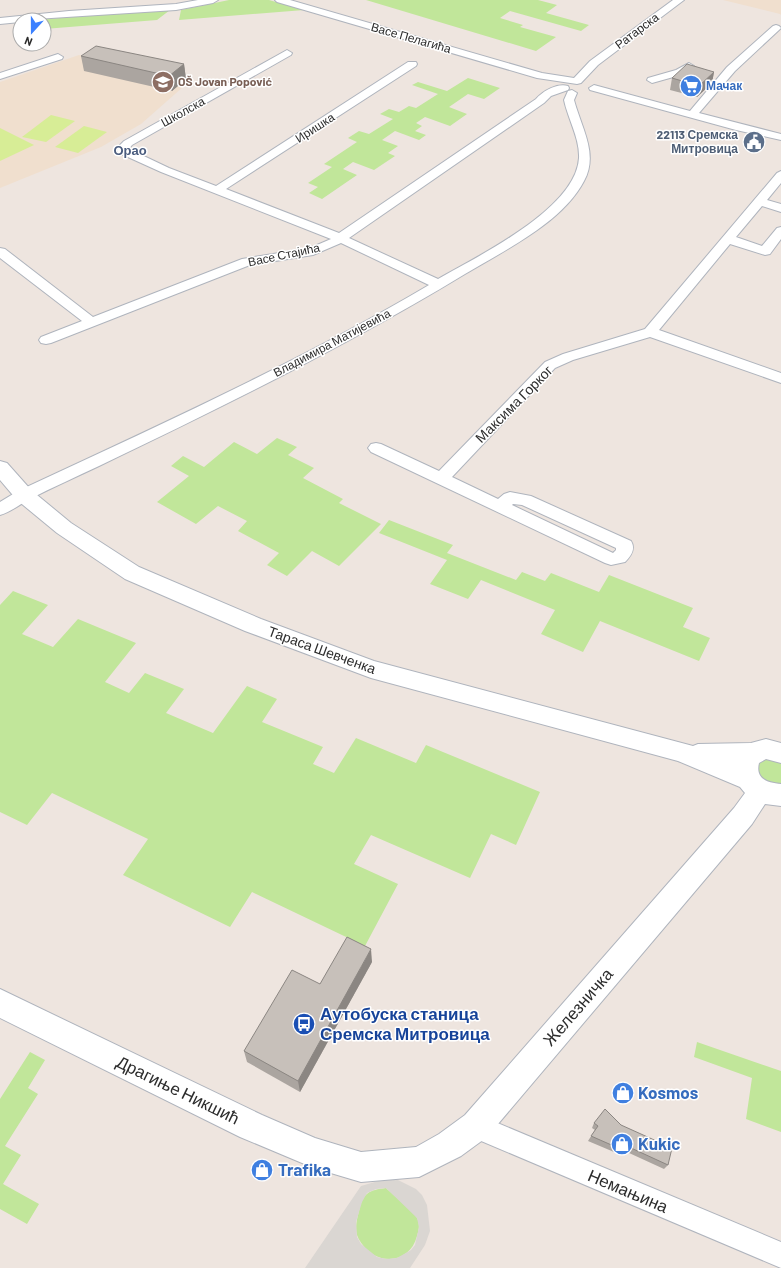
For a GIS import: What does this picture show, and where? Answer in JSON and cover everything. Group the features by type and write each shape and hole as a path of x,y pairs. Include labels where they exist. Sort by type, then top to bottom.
{"street":[{"path":"0,21 69,14 176,7 213,0"},
{"name":"Васе Пелагића","path":"280,0 541,76 579,89"},
{"name":"Ратарска","path":"579,89 588,80 594,63 679,0"},
{"path":"692,115 730,69 776,28"},
{"name":"Школска","path":"217,190 128,154 123,150 128,143 287,53"},
{"path":"0,76 58,57"},
{"name":"Иришка","path":"217,190 412,64"},
{"path":"652,80 680,72 689,66"},
{"path":"579,89 634,98 740,128 781,137"},
{"name":"Васе Стајића","path":"46,340 247,262 324,248 540,101 579,89"},
{"name":"Владимира Матијевића","path":"0,509 24,495 248,387 360,329 440,284 519,235 559,206 578,181 585,164 585,148 570,100 579,89"},
{"path":"540,101 556,102 573,110"},
{"path":"781,175 650,332 781,378"},
{"path":"217,190 340,238 440,284"},
{"path":"759,201 781,208"},
{"path":"728,239 765,251 781,231"},
{"path":"0,252 92,322"},
{"name":"Максима Горког","path":"441,479 550,365 568,357 650,332"},
{"path":"376,448 611,559 619,558 625,549 624,545 525,500 510,498 500,506"},
{"name":"Тараса Шевченка","path":"0,468 24,495 64,528 132,574 252,625 371,669 682,752 763,788"},
{"name":"Тараса Шевченка","path":"682,752 706,754 753,753 768,750 781,753"},
{"path":"753,753 745,764 745,772 763,788"},
{"name":"Железничка","path":"361,1167 419,1162 450,1145 476,1126 738,821 763,788"},
{"name":"Драгиње Никшић","path":"0,1003 251,1126 314,1153 361,1167"},
{"name":"Немањина","path":"476,1126 781,1255"}],"shaded area":[{"path":"723,0 781,0 781,15 780,14"},
{"path":"79,55 192,79 141,124 101,147 0,188 0,82"},
{"path":"392,1177 416,1189 422,1195 427,1205 430,1231 425,1245 410,1268 305,1268 361,1186","holes":["386,1188 417,1218 419,1227 415,1245 411,1250 397,1258 386,1259 377,1257 361,1244 357,1237 356,1222 362,1202 367,1193 376,1189"]}],"green space":[{"path":"229,0 269,0 304,10 179,20 181,10"},
{"path":"366,0 538,0 557,5 546,13 589,25 581,31 510,11 500,18 523,25 520,27 556,37 536,51"},
{"path":"170,10 157,20 52,28 52,19"},
{"path":"468,78 500,88 484,99 468,94 449,107 467,114 450,126 425,117 416,123 422,126 415,131 426,135 419,140 395,131 382,140 398,146 388,153 395,156 374,170 353,162 343,169 357,175 322,199 309,193 318,187 308,183 332,167 324,164 357,142 348,138 359,131 369,134 393,119 380,114 389,109 399,112 409,106 416,108 438,94 412,85 418,82 447,91"},
{"path":"51,115 75,121 46,142 22,137"},
{"path":"84,126 107,132 78,153 55,147"},
{"path":"0,128 34,145 0,161"},
{"path":"277,438 297,447 288,455 314,468 303,478 343,499 339,503 381,524 339,566 312,551 287,576 267,565 279,553 238,531 247,521 218,506 196,524 157,502 189,476 171,466 183,456 204,467 234,442 257,454"},
{"path":"389,520 453,545 447,553 516,580 522,572 545,581 551,573 599,592 609,575 693,608 683,627 710,638 699,661 600,621 583,652 541,634 555,610 481,580 468,599 430,584 447,560 379,533"},
{"path":"13,591 48,605 22,634 53,647 78,619 136,643 105,682 129,693 145,673 184,689 166,713 213,733 247,686 277,699 262,722 323,747 313,764 334,773 356,738 416,763 426,745 540,792 516,845 491,834 470,878 371,835 354,864 398,884 365,946 252,892 230,927 123,875 148,839 52,793 27,825 0,812 0,605"},
{"path":"767,759 781,763 781,785 762,781 756,765 762,760"},
{"path":"697,1042 781,1071 781,1132 746,1119 752,1078 694,1057"},
{"path":"30,1052 45,1060 28,1088 38,1094 5,1146 21,1155 3,1184 39,1204 27,1224 0,1209 0,1099"},
{"path":"386,1188 415,1215 419,1225 414,1244 409,1251 396,1258 389,1259 374,1255 367,1250 361,1243 356,1229 359,1211 365,1196 371,1191"}],"building":[{"path":"96,46 184,64 169,76 81,56"},
{"path":"687,64 714,72 699,86 672,78"},
{"name":"Аутобуска станица Сремска Митровица","path":"347,937 371,949 298,1081 244,1051 292,970 320,984"},
{"name":"Kukic","path":"605,1109 621,1125 672,1148 668,1165 618,1142 616,1147 591,1136 598,1126 594,1123"}],"place":[{"name":"OŠ Jovan Popović","path":"163,82"},
{"name":"Мачак","path":"691,86"},
{"name":"22113 Сремска Митровица","path":"754,142"},
{"name":"Аутобуска станица Сремска Митровица","path":"304,1024"},
{"name":"Kosmos","path":"623,1093"},
{"name":"Kukic","path":"622,1144"},
{"name":"Trafika","path":"262,1170"}],"district":[{"name":"Орао","path":"130,150"}]}
